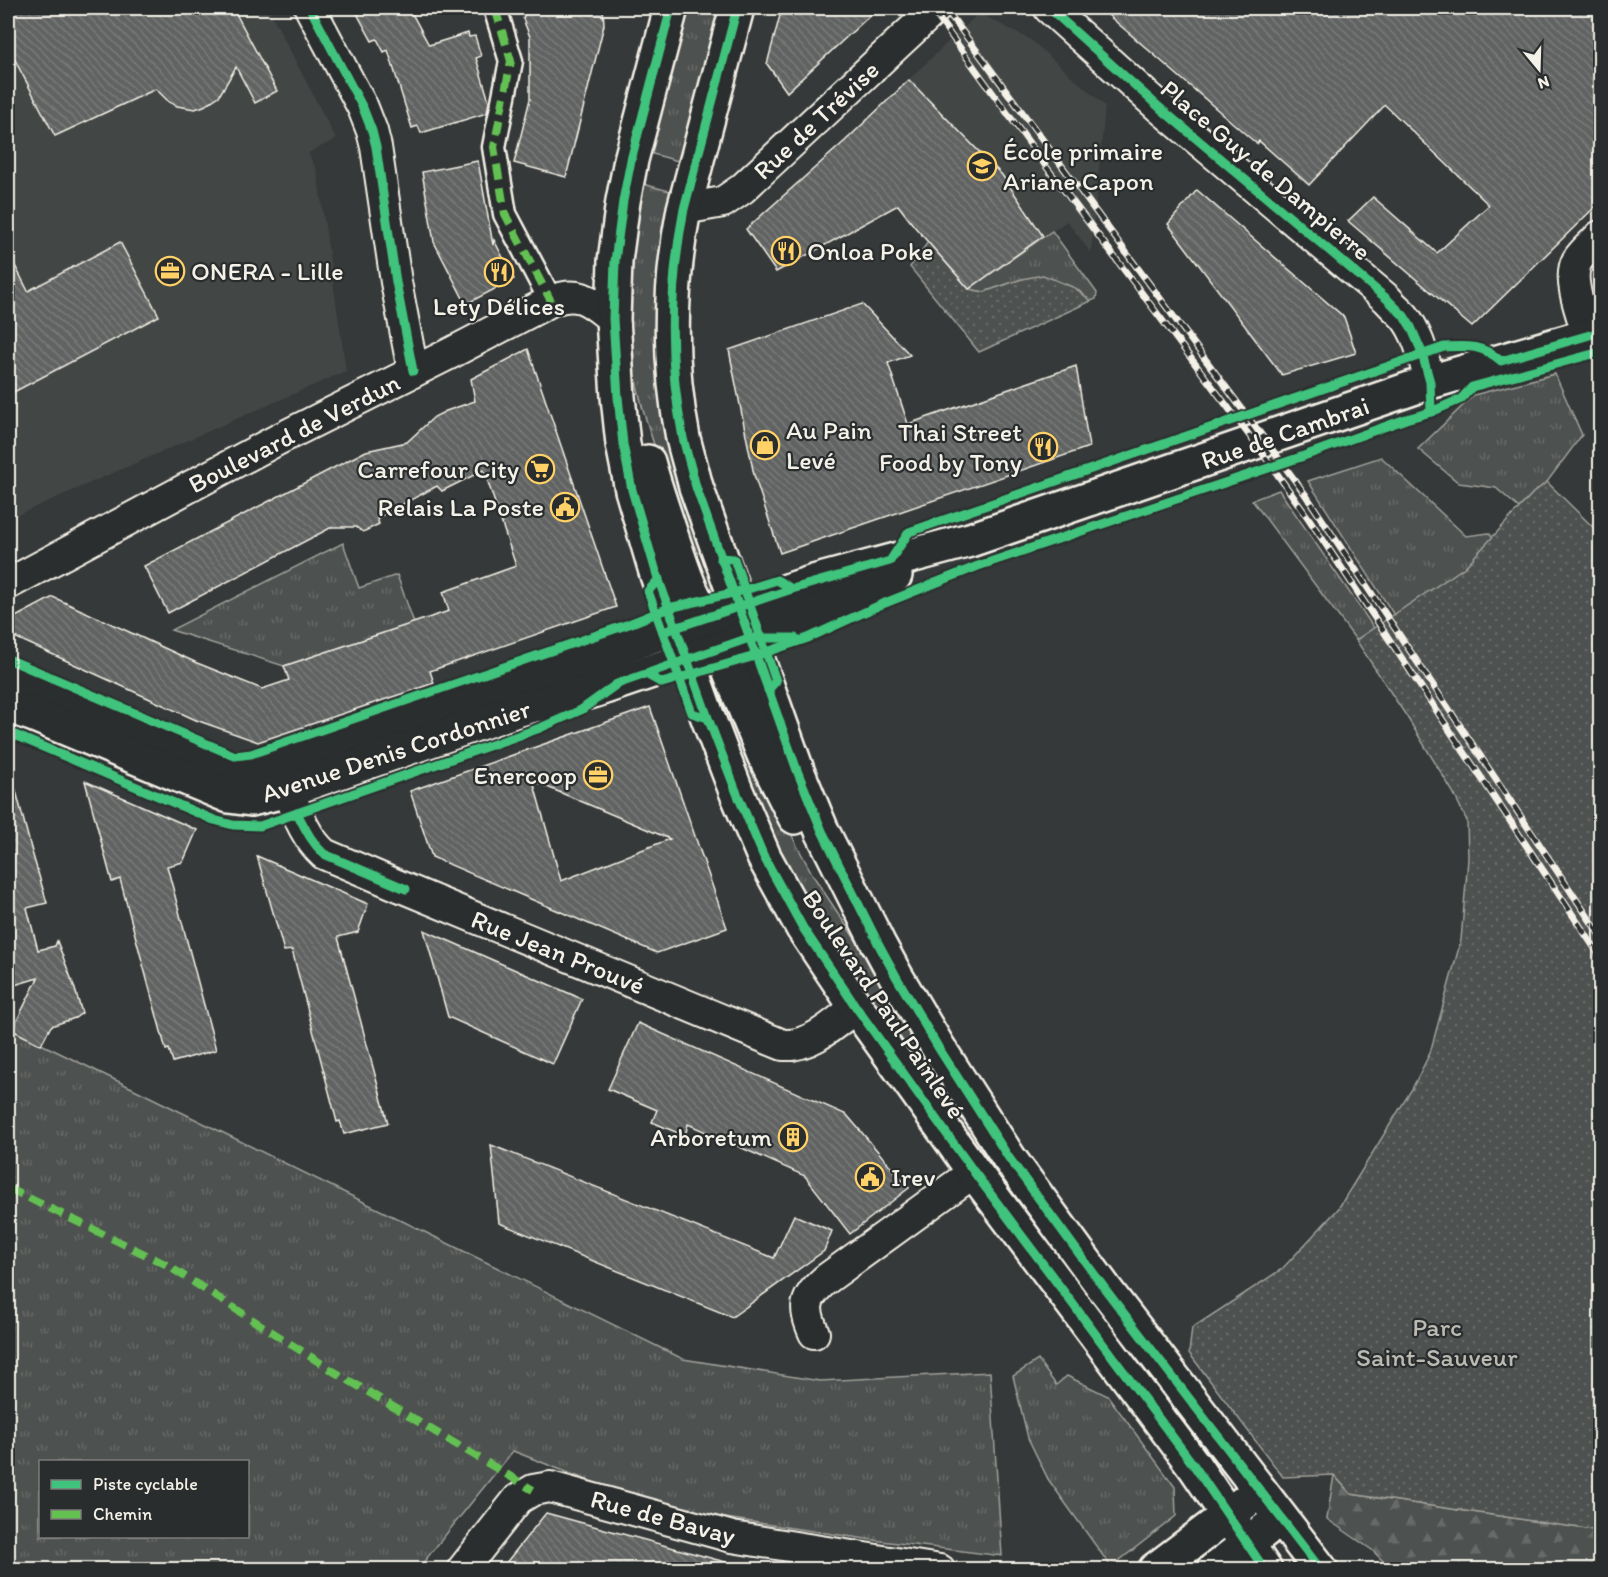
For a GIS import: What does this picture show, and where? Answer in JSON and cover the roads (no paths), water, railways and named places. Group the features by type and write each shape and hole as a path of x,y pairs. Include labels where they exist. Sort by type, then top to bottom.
{"main road":[{"path":"671,8 631,160 620,217 615,261 614,332 657,494 691,590 698,603 723,611"},
{"path":"723,611 683,439 674,378 671,330 677,243 737,8"},
{"name":"Boulevard Paul Painlevé","path":"614,332 623,444 632,490 657,575 676,627 702,655 708,718 735,790 764,857 803,927 856,1007 974,1172 1195,1467 1256,1557"},
{"name":"Rue de Cambrai","path":"676,627 817,581 970,540 1430,382 1594,333"},
{"name":"Rue de Cambrai","path":"702,655 844,600 970,540"},
{"name":"Boulevard Paul Painlevé","path":"723,611 749,638 798,773 822,831 897,978 938,1047 1009,1158 1160,1361 1320,1569"},
{"name":"Avenue Denis Cordonnier","path":"8,677 231,772 254,774 278,769 676,627"},
{"path":"702,655 726,662 776,781 834,890 860,930 897,978"},
{"name":"Avenue Denis Cordonnier","path":"8,706 230,796 251,799 288,790 520,709 542,702 572,698 702,655"},
{"path":"1155,1569 1227,1515 1265,1498"},
{"path":"1214,1569 1256,1557 1265,1498"}],"street":[{"path":"310,8 363,108 372,131 413,371"},
{"path":"495,8 510,61 494,147 505,214 551,301"},
{"name":"Rue de Trévise","path":"684,210 723,202 742,189 936,8"},
{"name":"Place Guy de Dampierre","path":"1048,8 1160,108 1387,299 1404,316 1411,327 1421,350 1430,382"},
{"path":"1594,333 1578,300 1573,272 1582,254 1600,236"},
{"name":"Boulevard de Verdun","path":"8,584 279,439 551,301 572,295 591,303 614,332"},
{"name":"Rue Jean Prouvé","path":"288,790 309,836 324,854 783,1045 793,1046 812,1039 856,1007"},
{"path":"814,1333 807,1310 808,1299 816,1289 825,1280 974,1172"},
{"name":"Rue de Bavay","path":"462,1569 518,1499 533,1490 550,1487 732,1537 936,1569"}],"railway":[{"path":"931,8 1048,169 1261,451 1309,519 1600,956"},
{"path":"945,8 1305,494 1600,935"}],"place":[{"name":"École primaire Ariane Capon","path":"982,166"},
{"name":"Onloa Poke","path":"786,251"},
{"name":"ONERA - Lille","path":"170,271"},
{"name":"Lety Délices","path":"499,272"},
{"name":"Au Pain Levé","path":"765,445"},
{"name":"Thai Street Food by Tony","path":"1043,447"},
{"name":"Carrefour City","path":"540,469"},
{"name":"Relais La Poste","path":"565,507"},
{"name":"Enercoop","path":"598,775"},
{"name":"Arboretum","path":"793,1137"},
{"name":"Irev","path":"870,1177"}],"park label":[{"name":"Parc Saint-Sauveur","path":"1437,1342"}]}
